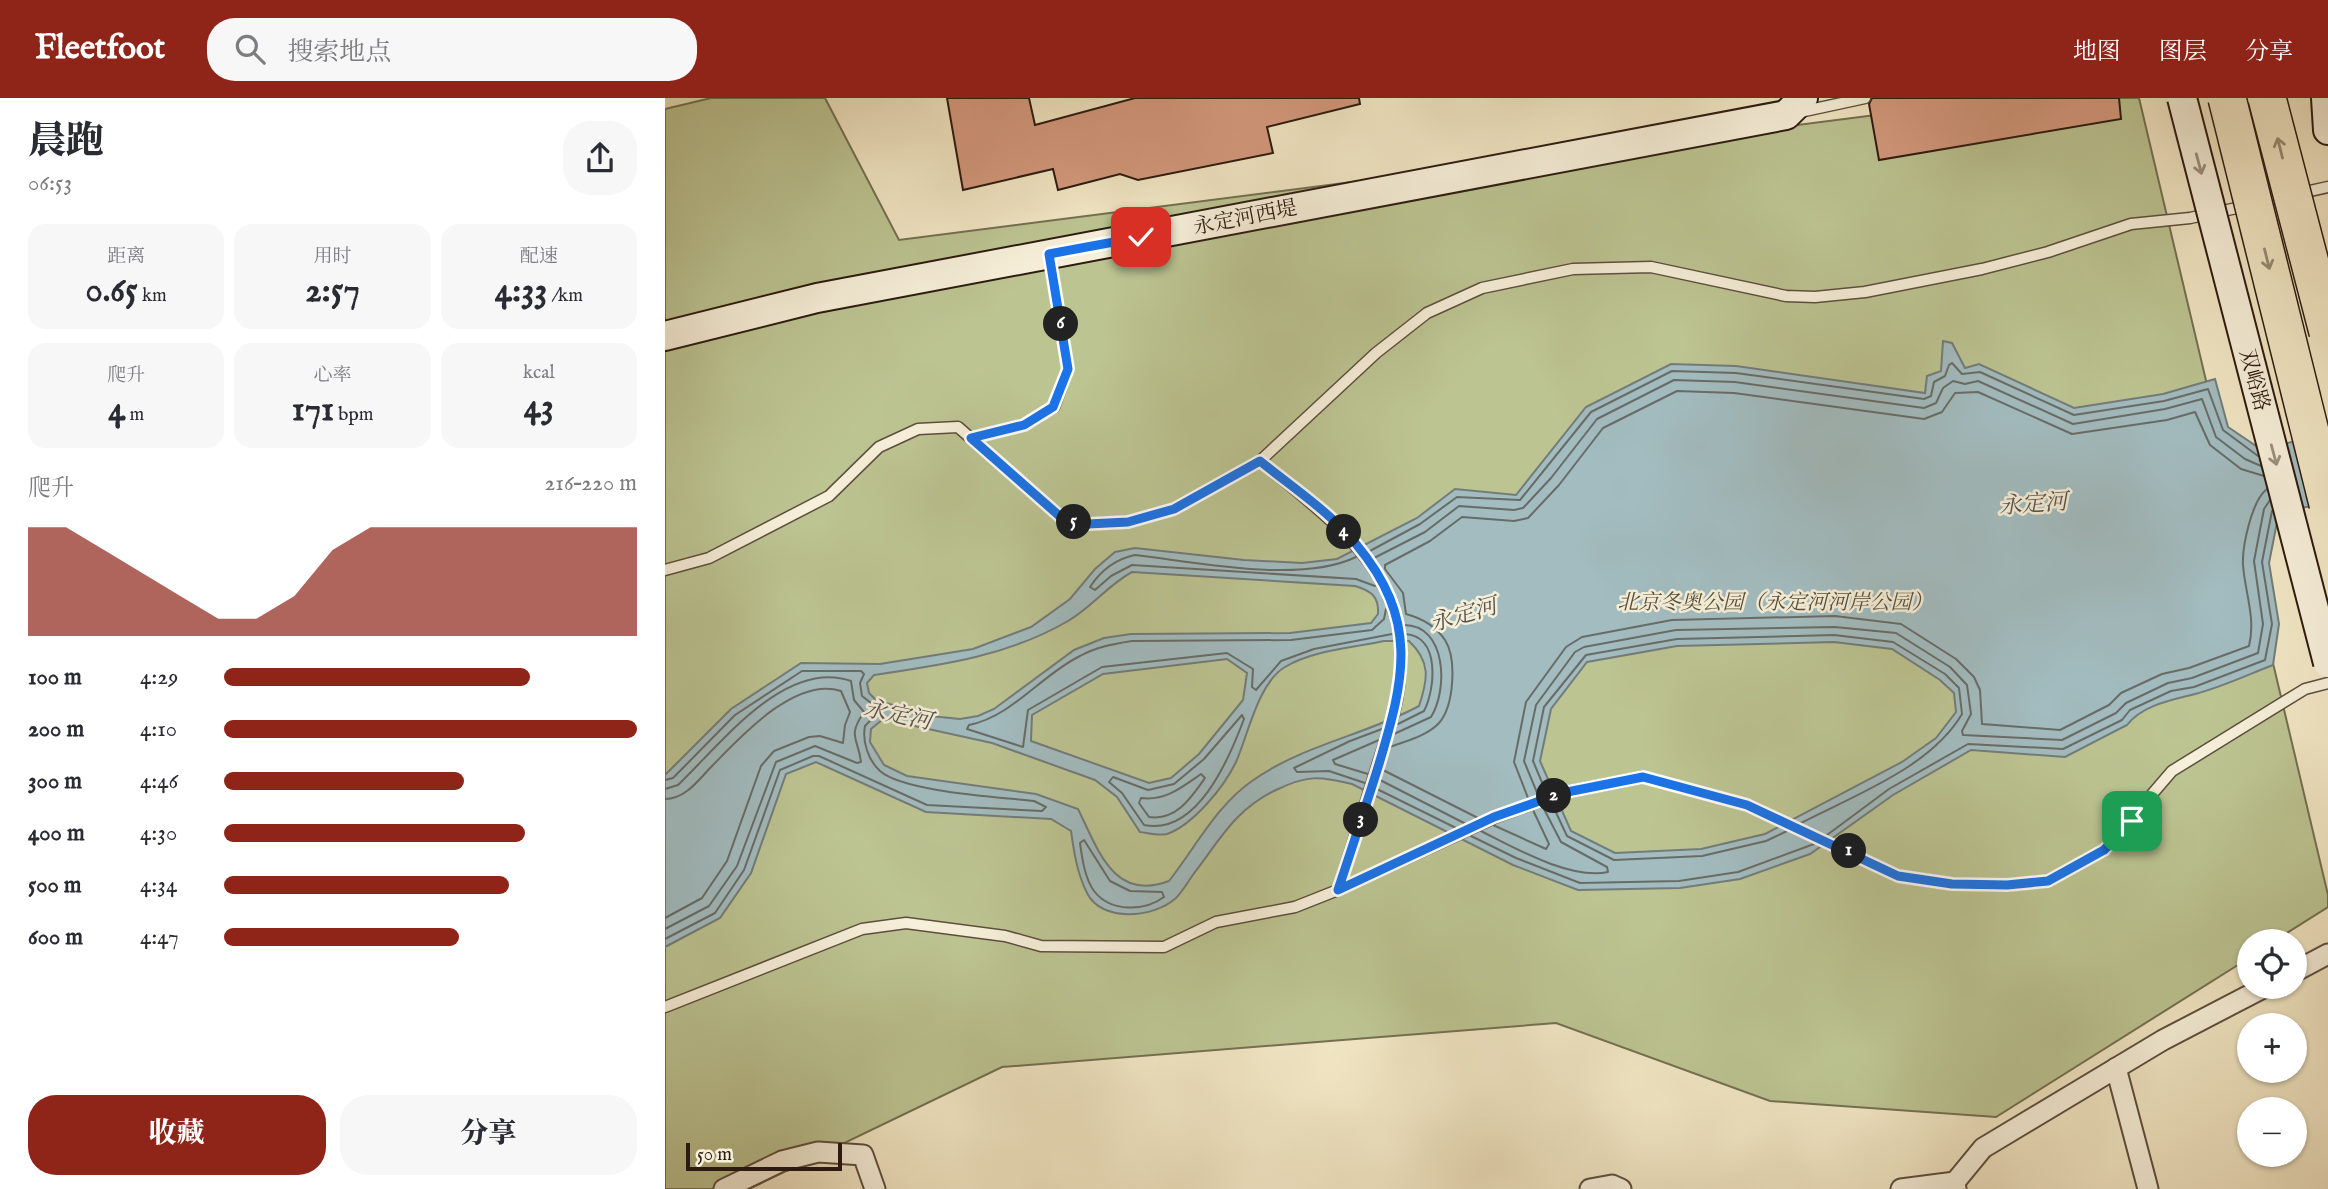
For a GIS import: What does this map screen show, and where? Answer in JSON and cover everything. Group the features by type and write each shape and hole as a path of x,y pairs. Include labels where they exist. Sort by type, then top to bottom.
{"highway":[{"name":"双峪路","path":"2227,98 2328,504"},
{"path":"2267,98 2328,332"}],"street":[{"name":"双峪路","path":"2182,98 2328,663"},
{"path":"2326,98 2328,130"},
{"name":"永定河西堤","path":"665,336 817,298 1795,107"},
{"path":"2307,965 2328,954"},
{"path":"1901,1189 1955,1186 1983,1148 2163,1040 2242,999"},
{"path":"2116,1068 2148,1189"},
{"path":"724,1189 782,1161 818,1152 863,1155 875,1189"},
{"path":"1590,1189 1612,1185 1621,1189"}],"lane":[{"path":"1795,107 1865,98"},
{"path":"665,570 709,558 829,496 879,447 918,429 958,427 1064,520 1088,524 1128,522 1174,509 1260,461 1376,354 1427,313 1482,288 1573,269 1651,267 1786,296 1815,297 1865,292 2035,256 2131,224 2190,218 2328,187"},
{"path":"971,438 1024,425 1053,407 1068,369 1049,254"},
{"path":"1260,461 1355,543 1378,574 1393,604 1402,647 1401,685 1394,713 1338,890"},
{"path":"665,1007 862,929 906,923 1005,936 1041,946 1164,947 1216,922 1295,907 1429,849 1494,817 1562,793 1643,777 1747,805 1898,876 1952,884 2007,885 2048,881 2104,850 2172,771 2305,690 2328,683"}],"green space":[{"name":"北京冬奥公园（永定河河岸公园）","path":"711,98 825,98 899,240 2008,98 2139,98 2328,895 2328,907 2293,929 2237,929 2237,966 1996,1117 1770,1101 1556,1023 1002,1067 749,1189 665,1189 665,109"}],"water":[{"name":"永定河","path":"1943,341 1952,343 1965,368 1979,364 2074,408 2163,394 2215,379 2228,427 2262,450 2328,432 2328,503 2279,512 2269,563 2279,624 2273,665 2215,688 2149,708 2127,725 2065,757 1971,750 1893,795 1810,854 1740,879 1680,888 1578,890 1513,865 1352,784 1313,778 1287,785 1250,806 1222,836 1179,895 1166,905 1142,913 1116,913 1094,903 1087,893 1078,870 1071,831 1051,819 926,812 816,762 786,774 751,873 720,918 665,947 665,775 731,709 801,663 880,664 973,649 1031,627 1070,599 1095,569 1115,552 1135,548 1244,560 1302,563 1337,559 1417,518 1455,489 1516,495 1586,407 1671,364 1736,366 1925,393 1927,376 1941,371","holes":["1132,572 1355,586 1373,596 1378,614 1371,623 1290,633 1131,634 1104,638 1074,650 994,709 978,716 960,719 930,716 876,700 869,693 867,683 874,675 974,657 1022,643 1045,633 1077,615","1384,641 1409,641 1421,656 1426,671 1419,706 1292,758 1252,781 1217,814 1169,881 1150,886 1134,884 1121,878 1110,868 1078,809 1036,794 907,776 884,765 870,742 871,729 883,719 992,743 1095,780 1117,797 1140,832 1167,834 1197,814 1224,783 1236,762 1261,697 1276,675 1296,661 1333,650","1834,642 1892,649 1940,680 1954,693 1956,712 1936,738 1902,762 1765,834 1701,849 1615,853 1571,831 1540,761 1551,709 1587,662 1677,646","1227,659 1247,673 1243,700 1199,754 1171,778 1149,783 1031,741 1032,715 1103,674"]}],"building":[{"path":"947,98 1029,98 1035,125 1135,98 1359,98 1360,104 1267,127 1273,153 1138,180 1120,174 1058,190 1053,169 963,190"},
{"path":"1872,98 2119,98 2121,119 1879,160 1869,104"}],"route":[{"path":"1141,237 1049,254 1068,369 1053,407 1024,425 971,438 1064,520 1088,524 1128,522 1174,509 1260,461 1355,543 1378,574 1393,604 1402,647 1401,685 1338,890 1494,817 1562,793 1643,777 1747,805 1898,876 1952,884 2007,885 2048,881 2104,850 2132,821"}]}
